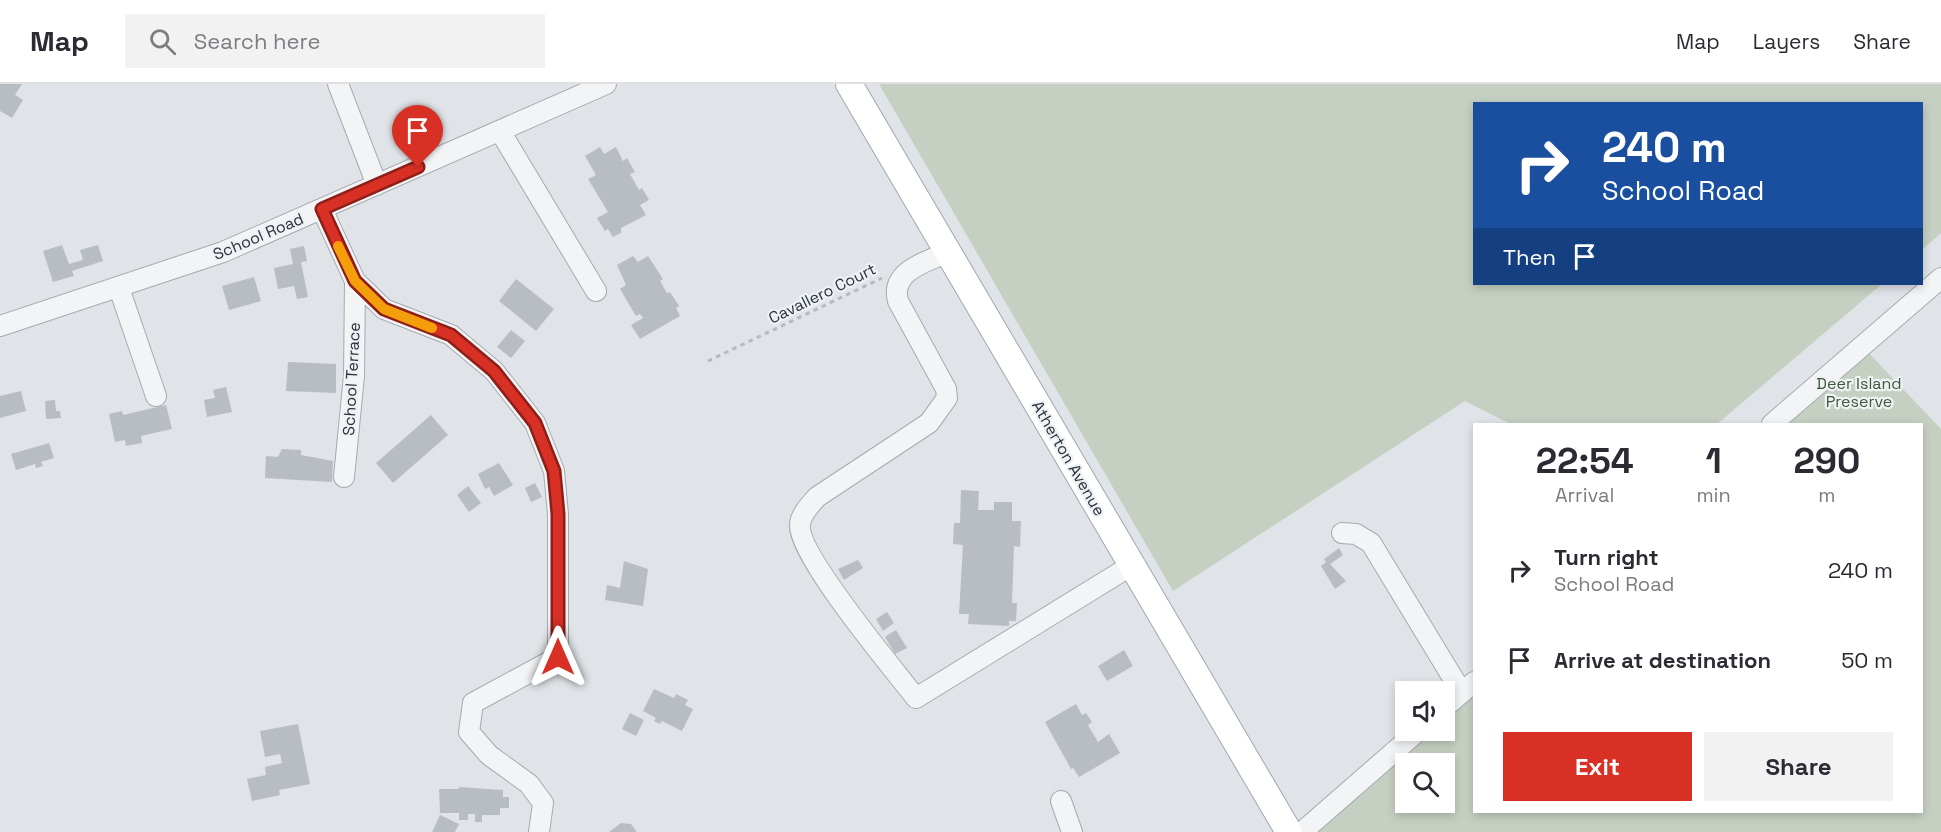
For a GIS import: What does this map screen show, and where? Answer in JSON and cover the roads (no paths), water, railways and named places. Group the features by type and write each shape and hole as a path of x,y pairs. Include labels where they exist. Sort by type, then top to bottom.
{"main road":[{"name":"Atherton Avenue","path":"849,84 1289,832"}],"street":[{"path":"338,84 377,185"},
{"name":"School Road","path":"0,326 223,252 606,84"},
{"path":"500,131 596,291"},
{"name":"School Terrace","path":"322,209 355,281 384,309 451,335 494,371 535,423 554,471 558,514 558,657 473,702 469,732 489,754 530,784 543,803 539,832"},
{"path":"948,252 912,268 900,278 895,290 898,301 946,389 947,399 929,423 817,497 806,510 800,523 801,536 807,547 839,598 916,699 1132,565"},
{"path":"1773,423 1941,278"},
{"name":"School Terrace","path":"344,477 354,376 355,281"},
{"path":"119,288 156,396"},
{"path":"1342,533 1356,534 1371,543 1468,688 1455,699"},
{"path":"1302,832 1406,741"},
{"path":"1061,801 1072,832"}],"park label":[{"name":"Deer Island Preserve","path":"1859,392"}]}
